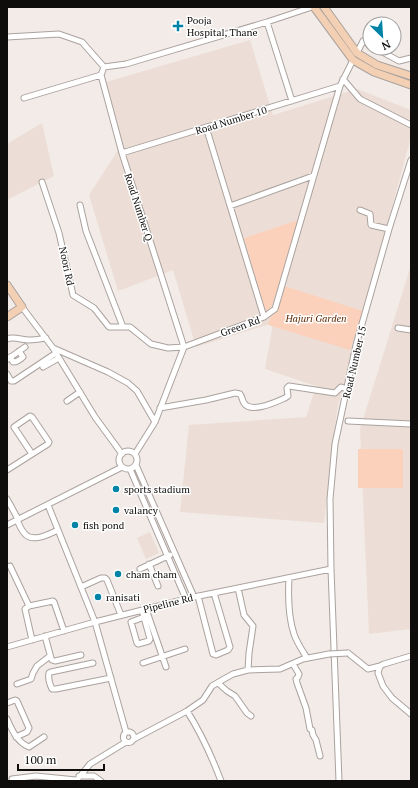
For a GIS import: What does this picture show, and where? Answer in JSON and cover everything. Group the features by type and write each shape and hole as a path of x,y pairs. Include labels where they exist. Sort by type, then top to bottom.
{"main road":[{"path":"313,7 353,60 374,72 411,85"},
{"path":"324,7 357,53 377,65 411,76"},
{"path":"7,285 22,307 7,317"}],"street":[{"path":"104,67 126,64 313,7"},
{"path":"267,22 292,101"},
{"path":"7,37 59,34 82,42 104,67"},
{"path":"357,53 362,43"},
{"path":"390,56 399,61"},
{"path":"392,71 399,61 411,58"},
{"name":"Green Rd","path":"184,346 264,317 274,309 340,86 353,60"},
{"path":"24,98 101,75 104,67"},
{"name":"Road Number Q","path":"101,75 122,153 184,346"},
{"path":"343,79 360,99 411,125"},
{"name":"Road Number 10","path":"122,153 340,86"},
{"path":"206,127 264,317"},
{"name":"Road Number 15","path":"339,781 331,569 331,491 335,444 356,345 389,229 411,160"},
{"path":"230,206 313,176"},
{"name":"Noori Rd","path":"42,182 59,233 73,295 94,308 108,327 130,327 151,344 168,348 184,346"},
{"path":"80,205 86,231 123,327"},
{"path":"360,210 370,214 371,225 389,229"},
{"path":"22,307 46,338 95,417 122,454"},
{"path":"398,328 411,330"},
{"path":"7,339 11,337 19,340 46,338"},
{"path":"135,454 155,422 184,346"},
{"path":"8,358 25,347"},
{"path":"43,367 56,353"},
{"path":"7,374 11,381 14,381 56,353"},
{"path":"56,353 108,372 128,383 137,391 155,422"},
{"path":"160,408 235,393 240,394 247,406 262,407 288,396 287,388 289,386 335,393 341,387 347,389"},
{"path":"67,401 80,392"},
{"path":"7,470 48,444 49,442 30,416 14,428 32,454"},
{"path":"348,421 411,424"},
{"path":"130,451 135,454 138,459 136,465 132,469 122,467 119,460 122,454 130,451"},
{"path":"136,465 196,596 213,654 216,655 228,650 230,647 214,593"},
{"path":"7,525 122,467"},
{"path":"130,469 186,599"},
{"path":"7,499 25,534 35,538 45,536 58,530"},
{"path":"48,505 95,622 126,732 123,736 126,742"},
{"path":"140,569 175,553"},
{"path":"149,564 158,586"},
{"path":"10,566 29,606"},
{"name":"Pipeline Rd","path":"7,647 95,622 196,596 331,569"},
{"path":"81,587 101,578 105,578 121,615"},
{"path":"289,578 289,606 291,622 298,645 307,658"},
{"path":"238,588 244,615 253,626 248,670"},
{"path":"32,640 25,609 29,606 53,601 64,631"},
{"path":"289,606 292,607 293,615 297,615"},
{"path":"144,610 144,617 150,639 149,641 138,644 130,622 144,617"},
{"path":"144,610 166,667"},
{"path":"45,636 52,660 55,661 80,655"},
{"path":"143,663 185,648"},
{"path":"77,779 90,764 126,742 131,742 134,738 187,711 203,700 212,686 230,676 248,670 280,669 307,658 329,654 348,653 368,669 411,656"},
{"path":"17,684 30,679 37,666 50,656"},
{"path":"93,663 49,673 52,689 111,678"},
{"path":"293,664 299,674 298,678 296,679 297,683 306,708 310,729 312,730 313,736 316,740 320,756"},
{"path":"380,666 378,673 383,686 392,698 411,714"},
{"path":"218,683 235,696 247,713 251,716"},
{"path":"7,703 12,700 17,701 29,728 27,732 16,737"},
{"path":"187,711 211,755 221,781"},
{"path":"7,719 9,727 18,740 24,745 29,747 44,737"},
{"path":"126,732 133,733 134,738"},
{"path":"12,779 36,776 77,779 94,776 102,781"}],"shaded area":[{"path":"250,40 273,115 357,89 411,110 411,137 337,410 324,523 180,512 189,425 306,417 316,386 265,369 273,323 196,347 173,270 118,291 89,195 120,147 106,82"},
{"path":"42,123 54,176 7,200 7,144"},
{"path":"411,265 411,629 369,634 360,429"},
{"path":"150,532 159,553 146,559 137,538"}],"green space":[{"path":"299,221 279,286 271,308 266,313 244,238"},
{"name":"Hajuri Garden","path":"281,285 363,311 350,350 268,325"},
{"path":"358,449 403,449 403,488 358,488"}],"place":[{"name":"Pooja Hospital, Thane","path":"178,26"},
{"name":"sports stadium","path":"116,489"},
{"name":"valancy","path":"116,510"},
{"name":"fish pond","path":"75,525"},
{"name":"cham cham","path":"118,574"},
{"name":"ranisati","path":"98,597"}]}
